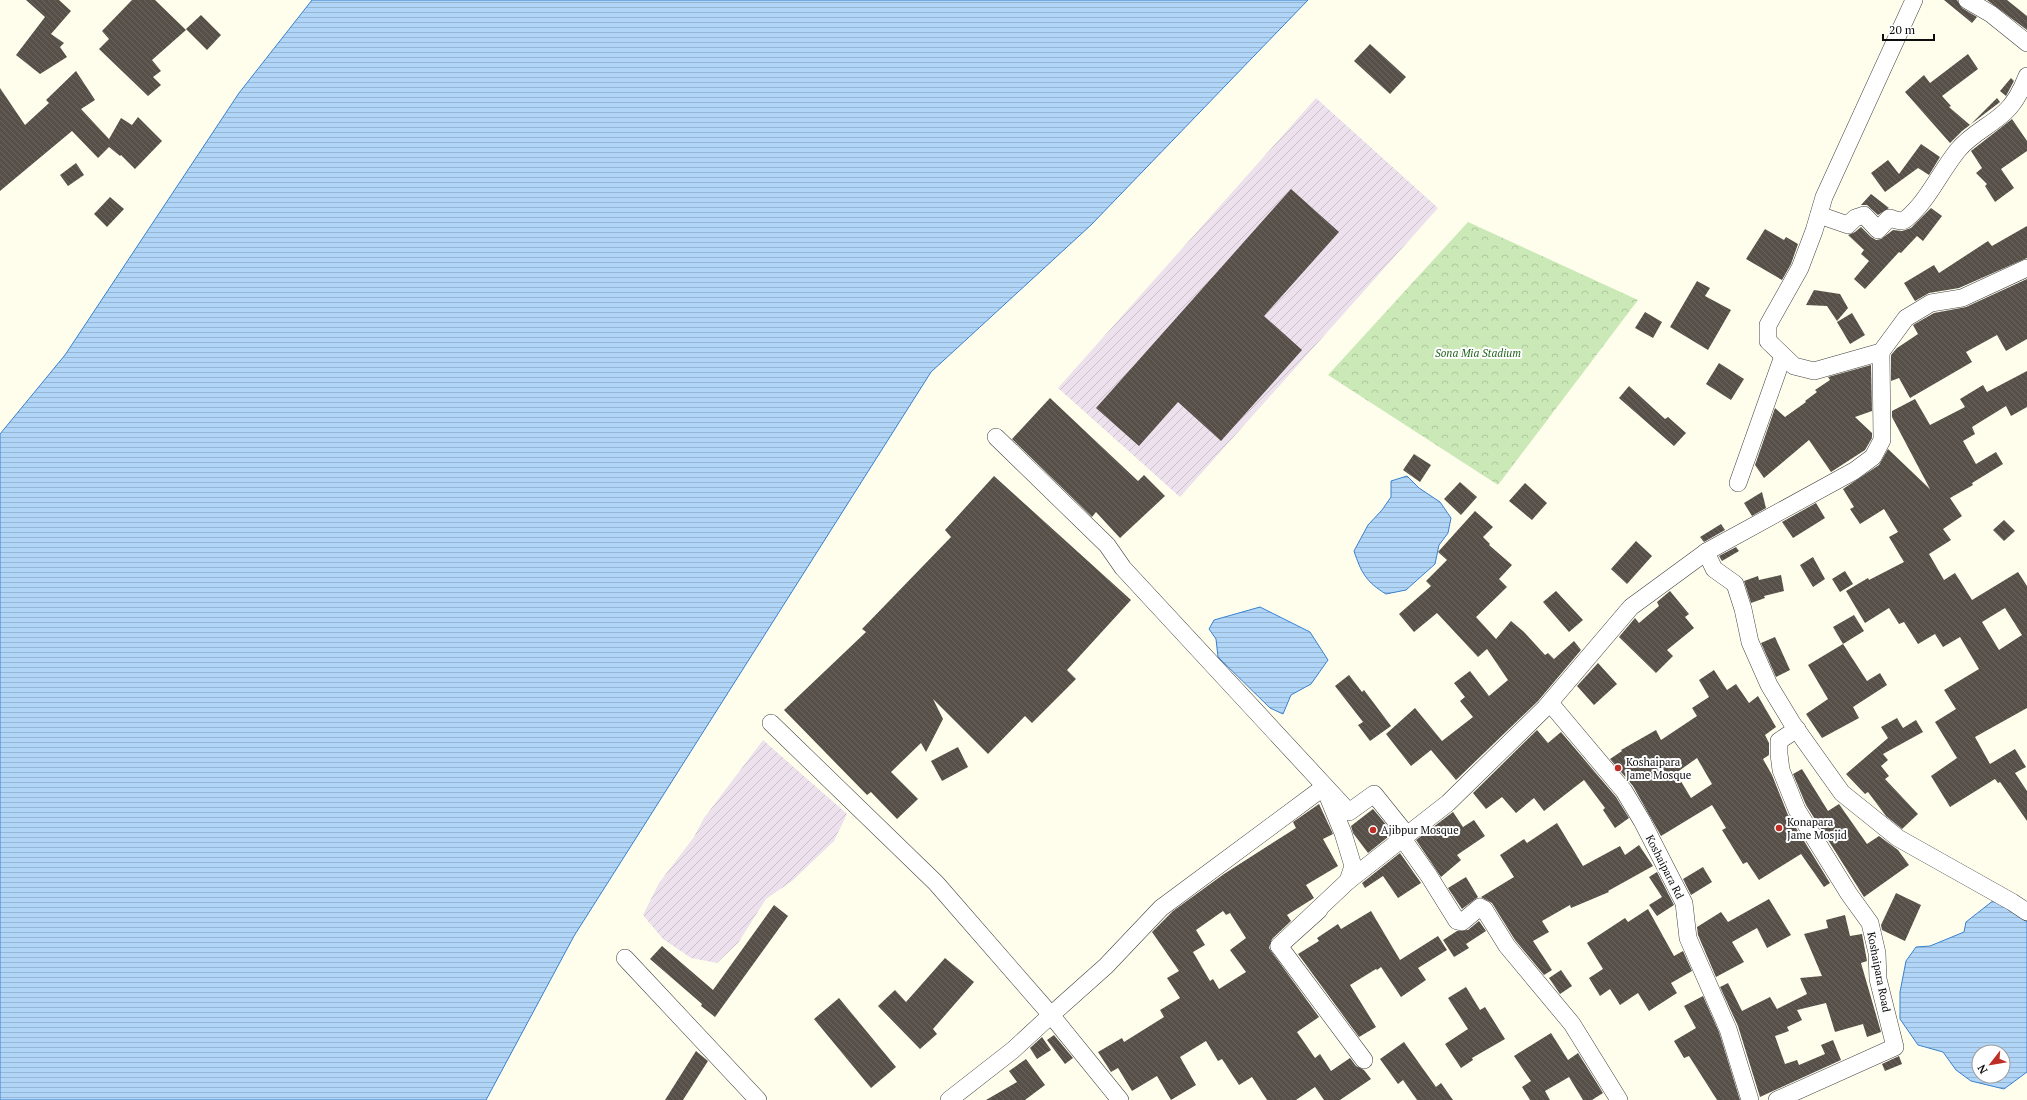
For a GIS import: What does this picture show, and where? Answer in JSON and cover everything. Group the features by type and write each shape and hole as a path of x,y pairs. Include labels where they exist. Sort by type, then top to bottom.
{"street":[{"path":"1881,352 1814,371 1794,366 1768,341 1768,325 1800,268 1824,197 1914,0"},
{"path":"1967,0 1991,14 2027,43"},
{"path":"1818,215 1848,225 1855,218 1864,215 1878,230 1889,218 1901,222 1905,220 1924,198 1958,150 1971,136 2005,112 2020,94 2027,76"},
{"path":"1364,1060 1279,946 1348,882 1448,803 1550,703 1632,607 1706,552 1854,471 1873,456 1882,440 1881,352 1906,318 1931,303 1962,298 2027,268"},
{"path":"1738,483 1783,356"},
{"path":"996,437 1107,545 1123,568 1324,787 1349,812 1374,794 1405,837 1457,921 1462,922 1477,908 1484,908 1507,946 1572,1024 1618,1100"},
{"path":"1706,552 1714,569 1735,584 1743,608 1750,642 1769,684 1796,729 1842,793 1892,833 2027,912"},
{"name":"Koshaipara Rd","path":"1550,703 1624,792 1642,821 1684,903 1688,938 1728,1028 1750,1100"},
{"path":"771,723 936,883 1051,1015 1120,1100"},
{"name":"Koshaipara Road","path":"1777,1100 1895,1047 1878,979 1877,953 1870,923 1849,894 1797,810 1781,770 1779,741 1796,729"},
{"path":"1324,787 1343,832 1353,866 1348,882"},
{"path":"949,1100 1013,1050 1106,966 1161,908 1324,787"},
{"path":"625,958 758,1100"}],"shaded area":[{"path":"1316,98 1438,208 1180,497 1058,388"},
{"path":"763,740 847,814 834,841 792,881 766,899 738,943 717,963 691,958 663,939 643,915 659,883 694,837 704,818"}],"green space":[{"name":"Sona Mia Stadium","path":"1468,222 1638,300 1498,485 1328,375"}],"water":[{"path":"312,0 1308,0 1091,225 931,372 574,936 486,1100 0,1100 0,434 65,355 239,93"},
{"path":"1407,476 1419,488 1440,502 1451,518 1448,533 1439,545 1435,564 1406,590 1386,594 1379,590 1365,576 1354,551 1368,525 1382,510 1391,497 1391,481"},
{"path":"1260,607 1310,632 1328,660 1311,684 1291,695 1283,714 1270,708 1218,657 1216,639 1209,629 1214,620"},
{"path":"1994,900 2016,913 2027,922 2027,1072 2011,1084 2011,1044 1971,1044 1971,1081 1956,1070 1943,1052 1918,1045 1900,1019 1900,992 1906,961 1916,947 1930,946 1964,932 1966,922"},
{"path":"1983,1084 2011,1084 2004,1089"}],"building":[{"path":"26,0 59,0 71,11 51,34 64,43 60,47 67,57 40,74 16,55 45,17"},
{"path":"132,0 155,0 186,30 152,60 161,71 153,77 161,85 148,96 99,49 109,39 102,31"},
{"path":"1944,0 1957,0 1962,8 1977,17 1972,23"},
{"path":"1987,0 2007,0 2027,16 2027,30"},
{"path":"201,15 221,35 207,50 186,29"},
{"path":"1370,44 1406,77 1390,94 1354,61"},
{"path":"1968,54 1978,69 1942,96 1951,106 1949,107 1970,125 1950,143 1905,92 1924,75 1930,83"},
{"path":"76,71 95,100 81,109 109,139 121,118 132,125 138,117 162,141 135,169 121,155 120,156 109,147 98,158 72,131 0,191 0,88 25,125 49,103 46,100"},
{"path":"2011,78 2014,81 2006,96 2000,91"},
{"path":"1997,98 2000,102 1970,125"},
{"path":"2012,119 2027,141 2027,151 2001,169 2014,188 1995,202 1985,186 1987,184 1976,173 1982,168 1971,151"},
{"path":"1921,144 1940,157 1929,175 1918,168 1885,192 1871,173 1888,160 1899,174"},
{"path":"76,163 84,175 68,186 60,175"},
{"path":"1291,189 1339,232 1264,316 1302,350 1221,441 1178,402 1139,446 1096,408"},
{"path":"1871,194 1889,208 1878,215 1867,205 1861,205"},
{"path":"110,197 124,209 107,227 94,214"},
{"path":"1931,208 1942,216 1923,241 1917,236 1901,253 1899,252 1865,289 1854,279 1869,261 1861,254 1864,250 1848,235 1861,227 1876,240 1881,239 1893,230 1902,231 1911,228"},
{"path":"2027,226 2027,258 1959,288 1929,293 1915,301 1904,283 1934,265 1939,273 1988,241 1992,246"},
{"path":"1765,229 1784,240 1786,237 1798,244 1791,264 1782,280 1746,259"},
{"path":"2027,279 2027,339 2006,351 1997,335 1966,352 1972,362 1910,398 1899,378 1891,381 1891,355 1897,348 1918,334 1913,325 1934,313 1966,307"},
{"path":"1697,281 1710,288 1705,296 1731,310 1708,350 1670,327"},
{"path":"1814,290 1840,294 1848,308 1837,321 1827,306 1806,305"},
{"path":"1645,312 1662,322 1653,338 1635,328"},
{"path":"1852,313 1865,335 1850,344 1837,322"},
{"path":"1719,363 1744,379 1731,400 1706,384"},
{"path":"1871,365 1872,411 1855,417 1872,433 1872,438 1865,450 1831,472 1809,440 1764,478 1755,465 1775,408 1785,417 1806,402 1805,401 1817,392 1815,390 1830,380 1828,377"},
{"path":"2027,371 2027,407 2011,416 2006,406 1972,427 1975,434 1963,441 1976,464 1996,452 2003,464 1972,483 1973,485 1950,498 1962,516 1943,529 1951,540 1929,554 1944,580 1955,573 1972,600 2018,572 2027,586 2027,708 1975,737 1990,764 2015,749 2026,767 2015,773 2027,791 2027,821 2000,782 1998,783 1995,779 1950,807 1931,776 1957,758 1935,722 1956,709 1944,690 1979,669 1960,637 1943,647 1935,634 1918,644 1904,622 1899,624 1889,608 1865,623 1846,591 1868,578 1869,580 1904,562 1889,537 1898,532 1884,509 1860,524 1850,509 1854,507 1843,489 1879,465 1888,449 1930,489 1892,417 1892,411 1915,399 1930,425 1965,407 1960,399 1983,385 1987,392","holes":["2005,608 2022,635 1999,650 1982,622"]},
{"path":"1629,386 1665,419 1668,417 1686,433 1674,446 1619,398"},
{"path":"1050,398 1138,481 1144,475 1165,496 1120,538 1096,512 1092,517 1012,439"},
{"path":"1414,454 1431,465 1420,482 1403,470"},
{"path":"994,476 1131,600 1067,670 1076,679 1032,723 1025,716 988,754 933,699 943,719 926,752 921,743 891,772 918,799 897,819 871,792 867,795 784,710 866,632 862,629 951,537 945,530"},
{"path":"1460,482 1477,497 1461,515 1444,499"},
{"path":"1525,483 1547,503 1532,520 1509,501"},
{"path":"1762,492 1766,508 1752,516 1744,503"},
{"path":"1816,503 1825,518 1793,538 1782,522"},
{"path":"1475,511 1493,527 1483,537 1490,544 1489,545 1512,565 1499,579 1507,587 1476,617 1496,639 1511,621 1524,632 1545,655 1548,653 1554,659 1574,641 1581,650 1538,701 1456,780 1431,750 1411,766 1386,734 1415,708 1442,741 1473,717 1460,701 1465,697 1454,683 1470,671 1489,696 1508,680 1487,649 1478,657 1437,613 1414,632 1399,614 1431,586 1426,581 1447,560 1438,552"},
{"path":"2004,520 2015,531 2004,541 1993,530"},
{"path":"1721,524 1725,530 1704,542 1700,537"},
{"path":"1636,541 1652,556 1627,584 1611,569"},
{"path":"1736,547 1739,551 1722,561 1719,556"},
{"path":"1813,557 1825,579 1813,587 1800,565"},
{"path":"1845,571 1853,584 1840,592 1832,579"},
{"path":"1781,575 1784,591 1764,596 1765,598 1751,603 1744,581 1758,576 1759,580"},
{"path":"1556,591 1583,620 1569,632 1543,602"},
{"path":"1670,591 1689,614 1685,617 1694,628 1667,650 1673,656 1656,673 1619,637 1635,618 1639,623 1659,606 1657,602"},
{"path":"1854,615 1864,631 1843,644 1833,627"},
{"path":"1775,637 1790,670 1776,677 1761,643"},
{"path":"1843,644 1867,681 1880,673 1887,685 1853,707 1859,718 1822,738 1806,714 1828,699 1808,665"},
{"path":"1598,663 1617,684 1594,705 1577,686"},
{"path":"1714,670 1727,690 1736,684 1749,703 1758,696 1776,727 1765,735 1769,743 1769,755 1763,759 1772,775 1788,815 1830,883 1824,887 1801,854 1759,880 1747,862 1743,864 1722,830 1726,828 1712,805 1661,836 1633,786 1610,759 1622,751 1621,750 1656,730 1661,740 1697,716 1692,708 1709,697 1699,680","holes":["1697,758 1712,784 1691,798 1676,773"]},
{"path":"1349,675 1362,692 1364,690 1391,726 1370,741 1358,725 1363,722 1335,686"},
{"path":"1897,718 1903,728 1916,720 1923,732 1883,754 1888,760 1881,766 1889,776 1885,779 1918,814 1902,829 1886,816 1868,792 1865,794 1846,774 1888,738 1881,727"},
{"path":"1537,730 1548,743 1561,732 1616,797 1629,818 1615,828 1603,810 1605,808 1584,780 1544,811 1534,798 1516,813 1502,797 1486,809 1473,793"},
{"path":"958,747 968,767 942,781 931,761"},
{"path":"1802,769 1828,811 1839,804 1867,844 1879,836 1898,850 1909,865 1864,897 1806,805 1793,774"},
{"path":"1319,804 1333,834 1323,839 1338,866 1306,885 1314,898 1287,915 1291,921 1272,939 1269,948 1319,1017 1297,1032 1315,1058 1320,1054 1331,1071 1350,1058 1356,1066 1364,1070 1371,1079 1340,1100 1324,1100 1315,1087 1296,1100 1267,1100 1252,1077 1239,1085 1222,1059 1218,1061 1206,1041 1180,1057 1196,1085 1171,1100 1157,1076 1132,1091 1118,1068 1111,1072 1098,1052 1122,1038 1124,1042 1164,1017 1160,1010 1180,998 1167,978 1179,971 1152,932 1173,911 1224,874 1296,828 1293,822","holes":["1223,911 1226,915 1230,913 1246,938 1230,950 1246,972 1219,989 1213,979 1210,981 1193,952 1205,945 1196,930"]},
{"path":"1373,809 1393,833 1368,853 1353,833 1351,826"},
{"path":"1453,812 1463,827 1474,820 1485,836 1457,855 1461,860 1441,877 1416,840"},
{"path":"1557,823 1583,866 1620,846 1625,855 1639,845 1653,866 1608,891 1609,892 1571,908 1570,905 1542,921 1549,932 1533,941 1552,970 1544,975 1515,940 1492,903 1481,897 1514,877 1500,855 1524,839 1527,843"},
{"path":"1400,853 1421,883 1398,898 1383,876 1365,888 1362,883"},
{"path":"1703,867 1712,882 1691,895 1683,879"},
{"path":"1657,872 1674,905 1657,916 1649,905 1662,897 1649,877"},
{"path":"1466,877 1478,897 1462,909 1448,888"},
{"path":"1896,893 1921,905 1905,941 1882,930 1881,925"},
{"path":"1769,899 1791,935 1767,948 1757,928 1732,942 1744,962 1716,977 1698,935 1697,927 1721,912 1728,922"},
{"path":"774,905 788,916 715,1017 650,959 662,946 713,990"},
{"path":"1648,909 1674,956 1683,951 1692,971 1671,983 1677,993 1649,1011 1638,993 1620,1005 1610,989 1600,996 1589,978 1603,969 1587,943 1625,918 1628,922"},
{"path":"1371,911 1400,960 1438,936 1447,950 1418,968 1426,980 1401,997 1381,967 1350,985 1376,1027 1359,1037 1298,954 1319,941 1317,938 1338,924 1341,929"},
{"path":"1845,915 1850,936 1862,934 1867,961 1861,963 1881,1032 1867,1037 1863,1024 1835,1032 1826,1003 1797,1010 1802,1020 1787,1027 1789,1031 1775,1036 1785,1064 1797,1060 1799,1065 1825,1054 1821,1045 1833,1040 1841,1060 1760,1097 1738,1026 1720,987 1728,983 1742,1011 1770,997 1777,1009 1807,994 1800,978 1822,976 1804,934 1828,928 1826,920"},
{"path":"1479,921 1486,931 1466,944 1469,948 1454,957 1443,940 1457,931 1468,930"},
{"path":"945,958 974,982 933,1029 937,1034 920,1049 878,1006 895,990 906,1002"},
{"path":"1561,970 1572,986 1560,994 1549,978"},
{"path":"1466,987 1480,1010 1485,1007 1505,1039 1472,1058 1473,1060 1461,1068 1445,1044 1468,1029 1448,998"},
{"path":"1703,996 1719,1032 1740,1100 1717,1100 1689,1056 1684,1058 1674,1041 1696,1028 1684,1006"},
{"path":"839,998 896,1067 871,1088 814,1019"},
{"path":"1551,1033 1568,1060 1578,1053 1603,1093 1592,1100 1583,1100 1569,1077 1545,1091 1550,1100 1530,1100 1522,1087 1531,1081 1514,1056"},
{"path":"1054,1035 1073,1058 1065,1064 1047,1040"},
{"path":"1042,1037 1051,1050 1037,1059 1030,1048"},
{"path":"1404,1042 1436,1087 1441,1083 1453,1100 1417,1100 1403,1080 1398,1084 1380,1059"},
{"path":"696,1051 708,1061 683,1100 665,1100"},
{"path":"1899,1056 1902,1064 1885,1071 1882,1064"},
{"path":"1026,1059 1045,1085 1025,1100 986,1100 1017,1082 1009,1071"}],"place":[{"name":"Koshaipara Jame Mosque","path":"1618,768"},
{"name":"Konapara Jame Mosjid","path":"1779,828"},
{"name":"Ajibpur Mosque","path":"1373,830"}]}
